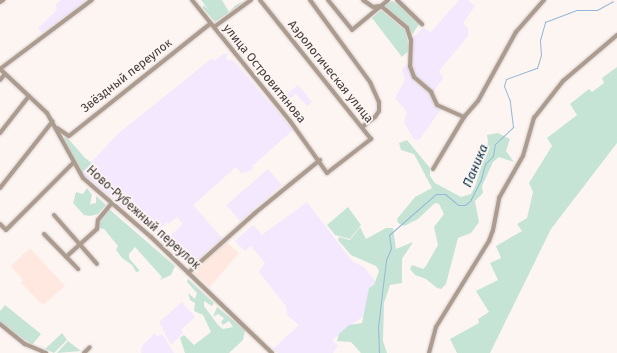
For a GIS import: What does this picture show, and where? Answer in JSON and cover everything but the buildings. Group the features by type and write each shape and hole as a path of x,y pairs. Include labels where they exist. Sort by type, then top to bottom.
{"street":[{"path":"0,69 92,0"},
{"name":"улица Островитянова","path":"192,0 320,160"},
{"path":"212,25 251,0"},
{"name":"Аэрологическая улица","path":"260,0 371,139 327,173 320,160"},
{"path":"310,0 370,82 378,102 379,111 375,117 362,127"},
{"path":"328,0 352,30 388,0"},
{"path":"362,0 373,7 380,6 408,31 412,72 420,84 431,92 437,105 464,117"},
{"path":"397,0 422,24"},
{"path":"433,169 464,117 478,101 516,32 544,0"},
{"name":"Звёздный переулок","path":"56,127 69,136 212,25"},
{"path":"429,353 436,327 489,241 493,230 499,198 523,156 534,118 563,81 617,35"},
{"name":"Ново-Рубежный переулок","path":"0,69 53,121 73,163 83,178 188,273 272,353"},
{"path":"0,80 5,74"},
{"path":"0,133 29,96"},
{"path":"0,188 53,121"},
{"path":"188,273 255,213 320,160"},
{"path":"0,224 6,230 73,163"},
{"path":"66,257 97,229 98,220 112,203"},
{"path":"54,215 97,264"},
{"path":"44,234 78,269"},
{"path":"0,324 25,344 46,353"},
{"path":"84,353 90,347"}],"shaded area":[{"path":"61,0 87,0 42,33 38,28 56,11 57,8 55,5"},
{"path":"459,0 468,0 475,6 463,23 468,28 468,36 439,71 443,78 434,91 436,101 443,107 419,140 414,139 404,123 407,112 395,98 405,80 402,69 411,61 411,39 423,28 431,32"},
{"path":"223,54 228,54 226,58 229,61 232,59 293,130 252,166 253,168 250,171 241,173 236,167 193,205 222,238 192,264 168,238 183,224 177,217 168,224 166,222 155,233 81,173 119,133 211,59 215,60"},
{"path":"298,85 312,102 307,106 296,94 287,101 284,96"},
{"path":"268,169 282,185 240,221 226,205"},
{"path":"307,202 352,261 364,267 376,282 366,314 332,340 338,346 333,353 278,353 273,349 299,325 287,315 286,306 259,272 265,263 251,246 245,251 235,241 253,225 262,235"},
{"path":"226,242 239,253 210,287 193,272"},
{"path":"30,248 65,286 43,305 21,283 23,280 11,266"},
{"path":"182,302 195,317 181,330 183,333 171,345 159,322"},
{"path":"155,333 157,337 162,334 174,353 141,353 142,346"}],"green space":[{"path":"201,0 222,0 229,12 236,5 247,0 215,22 203,8 203,5 208,9"},
{"path":"392,1 399,5 419,24 412,35 409,29 384,6"},
{"path":"381,10 406,31 409,50 402,57 372,18"},
{"path":"617,67 617,143 551,229 490,353 457,353 450,339 479,323 478,319 489,312 476,291 498,280 490,263 501,258 496,246 522,231 517,224 527,218 533,192 529,183 552,146 547,138 577,115 570,104 589,89 592,92 604,83 602,78"},
{"path":"498,133 510,139 506,151 514,162 499,157 493,162 482,186 483,193 475,201 479,222 471,233 458,238 446,284 441,289 437,288 426,279 415,275 410,269 412,265 423,269 426,266 438,245 434,227 444,214 439,204 435,203 418,219 404,226 398,223 397,219 415,197 432,188 414,154 401,150 399,143 407,140 430,168 430,176 435,183 461,197 471,194 476,184 488,142 487,135"},
{"path":"66,136 85,158 92,163 81,173 64,138"},
{"path":"87,188 92,195 90,204 96,203 96,196 106,205 98,214 90,216 84,215 73,203 76,192 83,194"},
{"path":"348,207 361,225 350,239 335,235 327,225"},
{"path":"109,209 175,266 171,275 160,280 162,277 135,247 129,254 129,258 140,271 136,272 132,265 122,258 116,250 118,246 104,229 99,228 99,220"},
{"path":"360,227 366,239 386,228 393,228 396,249 413,242 402,259 402,283 390,285 384,303 383,341 387,353 361,353 351,342 337,341 339,334 349,325 362,323 369,288 374,285 379,271 376,266 351,255 338,240 339,237 350,240"},
{"path":"188,279 214,303 212,306 204,301 204,306 218,325 223,329 233,327 229,321 223,325 221,322 224,318 218,314 213,317 217,307 245,330 243,340 229,353 185,353 180,338 184,335 194,345 211,332 203,315 194,311 195,303 190,300 188,293 195,299 197,293 187,282"},
{"path":"5,305 41,334 32,345 0,322 0,311"},
{"path":"62,333 67,340 54,353 45,349"},
{"path":"68,341 81,351 57,353"}],"waterway":[{"name":"Паника","path":"379,353 378,327 386,260 391,248 389,235 436,194 445,194 458,205 465,205 470,201 481,179 485,164 493,156 495,144 513,127 510,101 504,86 506,79 537,68 541,55 540,40 545,22 576,10 597,10 613,1"}]}
